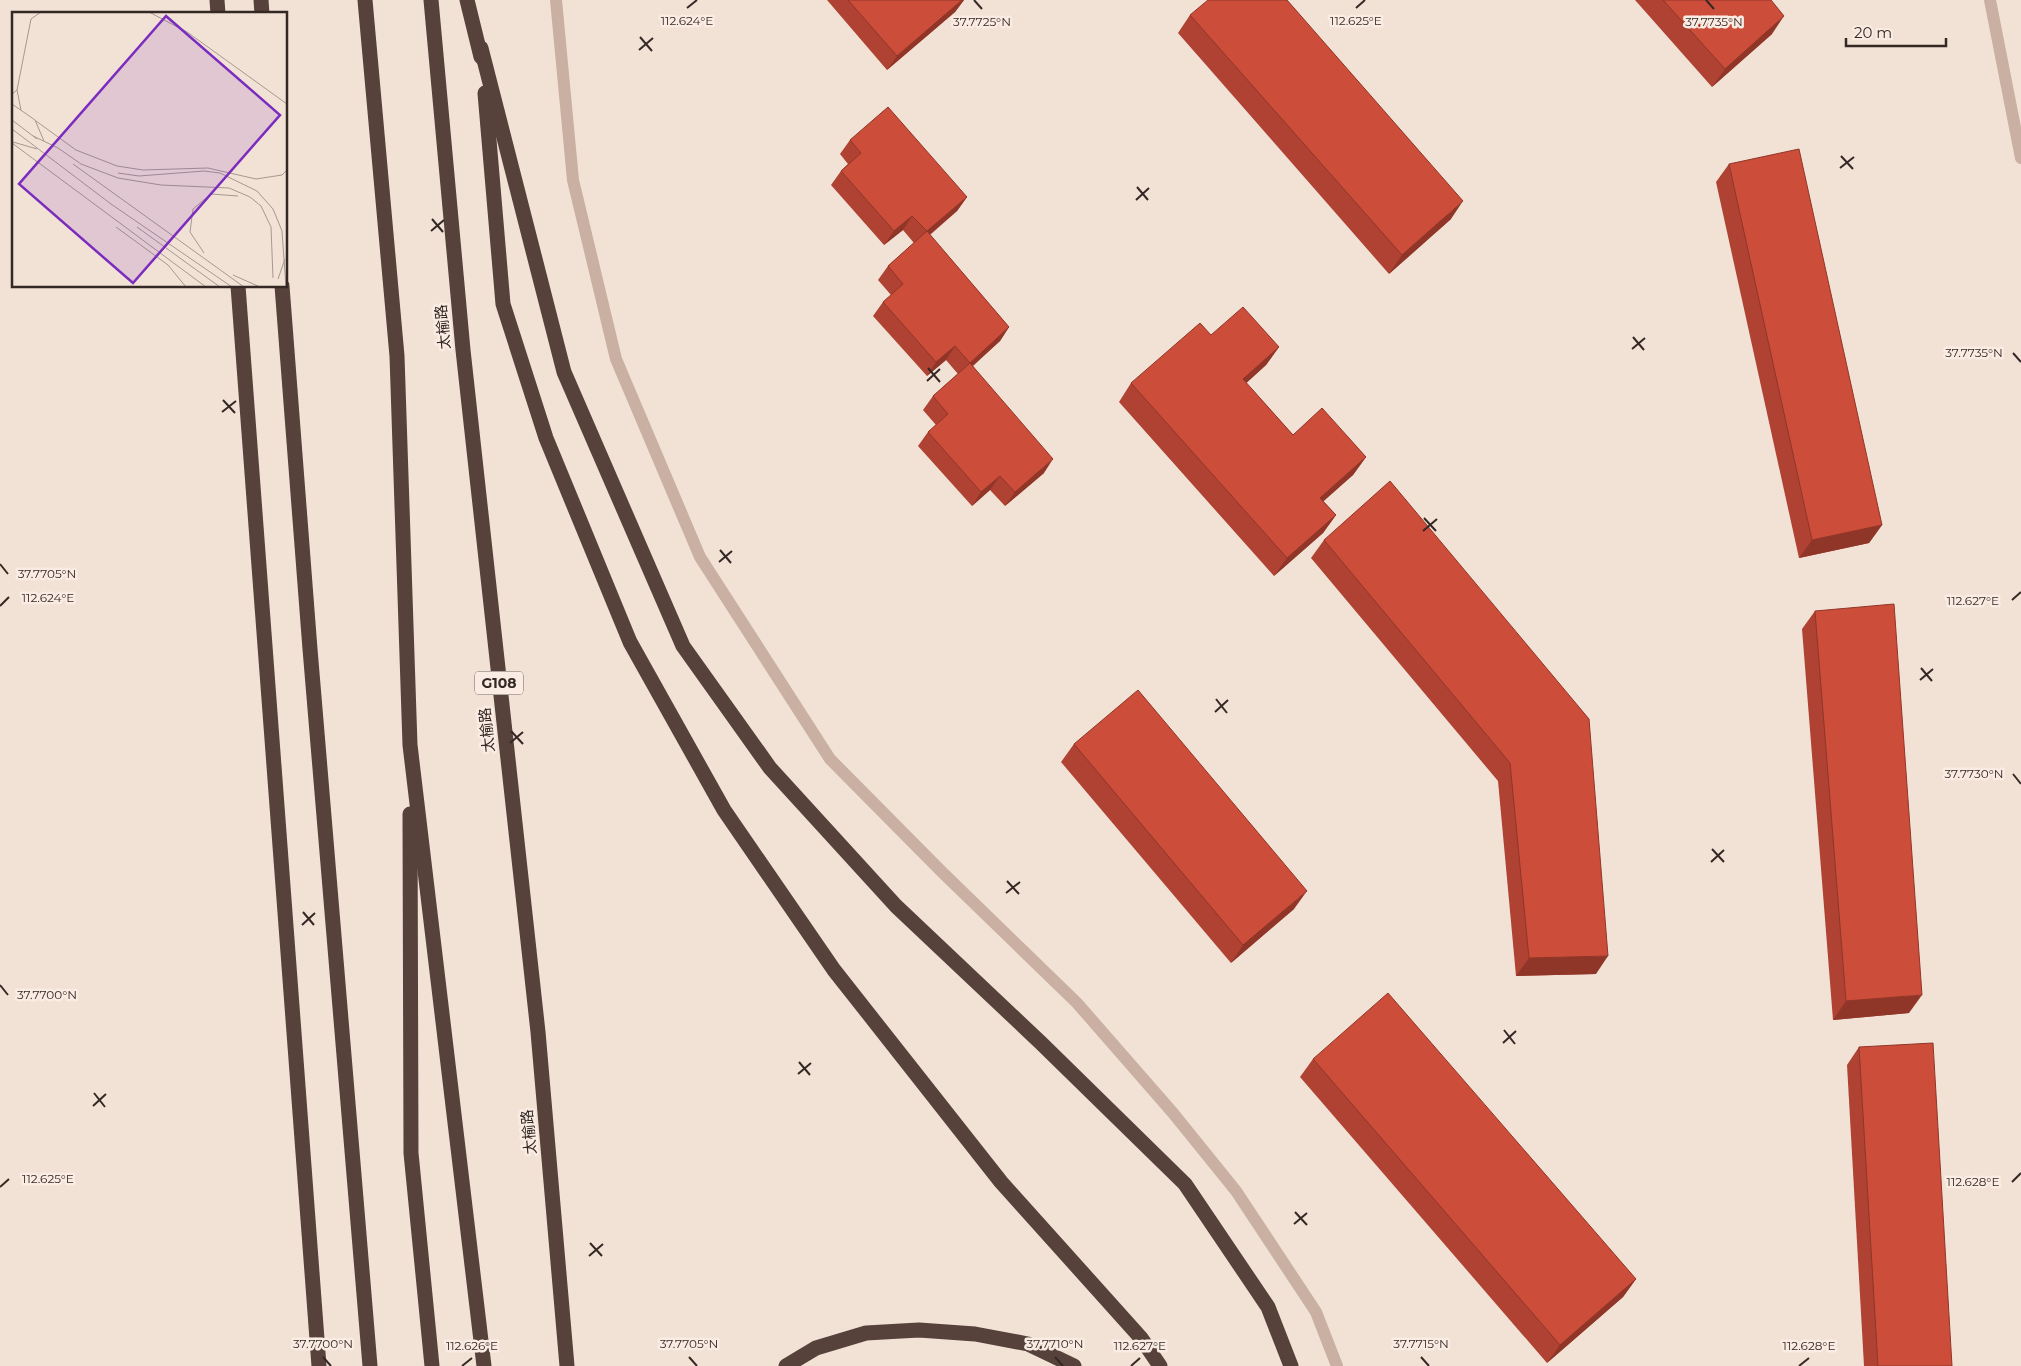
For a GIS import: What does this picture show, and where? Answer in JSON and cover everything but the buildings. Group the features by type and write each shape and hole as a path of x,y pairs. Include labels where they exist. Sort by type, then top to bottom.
{"highway":[{"path":"365,0 397,356 410,745 411,1153 432,1366"},
{"name":"太榆路","path":"431,0 462,350 538,1032 567,1366"},
{"path":"467,0 564,372 683,646 770,768 896,906 1041,1043 1185,1184 1268,1307 1291,1366"},
{"path":"481,48 503,304 546,438 630,642 724,810 834,970 1001,1182 1142,1338 1160,1366"},
{"path":"238,288 319,1366"},
{"path":"282,288 310,650 370,1366"},
{"path":"410,745 484,1366"},
{"path":"786,1366 816,1348 866,1333 919,1330 976,1334 1028,1344 1074,1366"}],"street":[{"path":"556,0 573,180 616,359 700,557 830,759 942,872 1078,1003 1173,1113 1236,1191 1316,1312 1337,1366"},
{"path":"1990,0 2021,158"}]}
